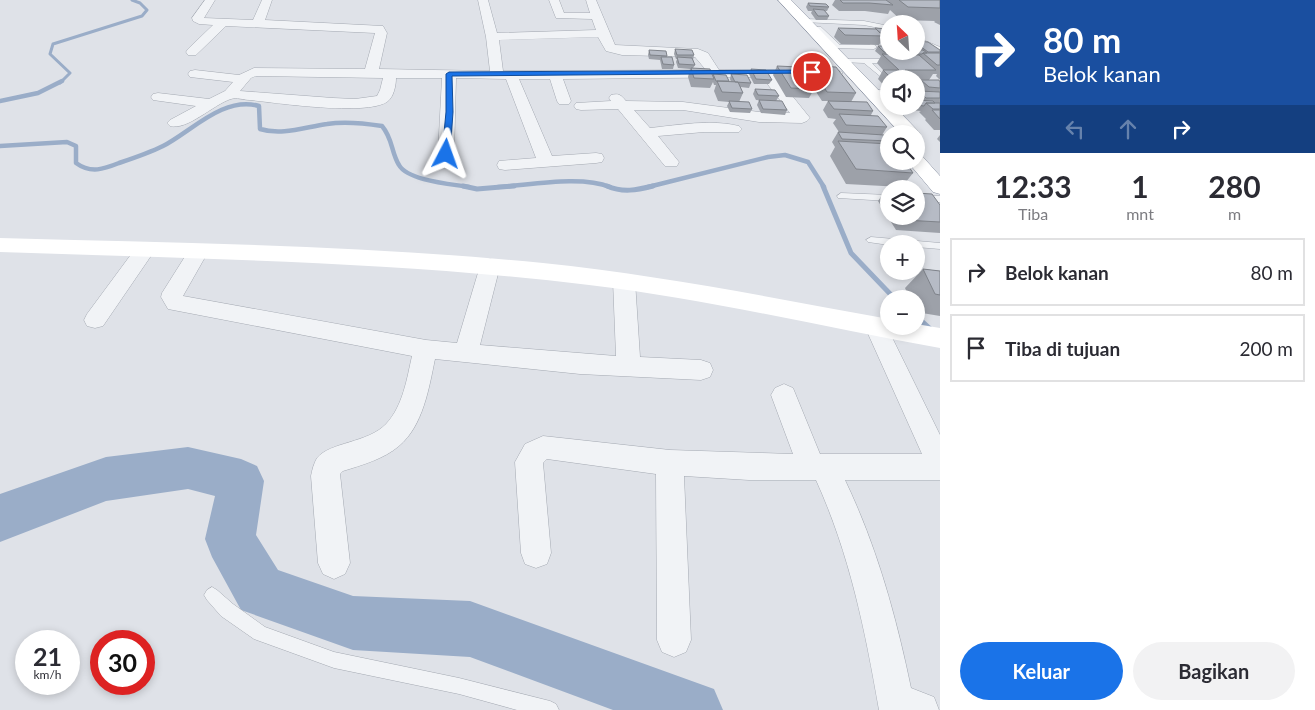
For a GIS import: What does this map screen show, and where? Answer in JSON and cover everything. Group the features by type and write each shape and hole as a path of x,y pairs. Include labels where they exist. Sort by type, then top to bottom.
{"main road":[{"path":"772,0 807,26"},
{"path":"784,0 834,57 885,125"},
{"path":"834,57 880,93"},
{"path":"925,149 940,165"},
{"path":"924,170 940,188"},
{"path":"0,245 356,258 490,266 624,281 734,299 940,338"}],"street":[{"path":"210,0 198,20 379,29 381,33 371,73"},
{"path":"258,23 267,0"},
{"path":"483,0 504,74 546,161"},
{"path":"554,0 560,16 597,16"},
{"path":"591,0 608,46 615,50 698,53 704,56 715,73"},
{"path":"192,52 223,22"},
{"path":"492,37 541,42 603,33"},
{"path":"175,123 230,94 248,73 254,72 599,74 765,72 834,57"},
{"path":"581,106 622,104 683,106 758,117 802,118 765,72"},
{"path":"230,94 348,103 373,102 380,100 385,95 390,73"},
{"path":"195,74 242,79"},
{"path":"446,154 449,74"},
{"path":"555,74 564,101"},
{"path":"599,74 645,133 671,162"},
{"path":"158,97 213,104"},
{"path":"645,133 696,128 734,129"},
{"path":"506,164 596,158"},
{"path":"95,320 145,250"},
{"path":"198,252 173,293 173,300 176,303 466,354 524,360 701,370"},
{"path":"466,354 490,266"},
{"path":"624,281 629,367"},
{"path":"536,553 529,462 531,455 537,450 556,447 670,462 749,467 940,466 876,327"},
{"path":"334,563 325,476 328,467 334,461 382,442 396,432 404,420 426,348"},
{"path":"784,395 819,468 843,506 862,558 904,707"},
{"path":"670,462 674,640"}],"lane":[{"path":"807,26 864,23 880,26"},
{"path":"807,26 840,30"},
{"path":"807,26 834,57 866,61 905,61"},
{"path":"925,43 940,49"},
{"path":"834,57 874,47 872,45"},
{"path":"866,61 880,73"},
{"path":"841,196 880,198"},
{"path":"925,198 940,199"},
{"path":"871,240 880,241"},
{"path":"925,245 940,246"},
{"path":"212,595 227,610 260,633 334,660 459,686 550,710"}],"building":[{"path":"840,0 886,0 893,5 843,3"},
{"path":"899,0 940,0 940,8 908,7"},
{"path":"808,3 826,4 829,7 810,6"},
{"path":"813,9 824,10 829,16 818,16"},
{"path":"838,28 876,29 880,32 880,36 845,35"},
{"path":"925,42 940,50 940,52 928,52 925,50"},
{"path":"675,49 692,50 694,55 677,55"},
{"path":"649,50 666,51 667,56 650,55"},
{"path":"925,53 940,53 940,65 937,65"},
{"path":"661,57 672,57 674,65 663,64"},
{"path":"677,57 692,58 695,65 679,64"},
{"path":"888,60 925,60 936,70 905,70 899,70"},
{"path":"777,66 799,67 814,89 791,88"},
{"path":"810,66 836,67 856,93 827,92"},
{"path":"691,68 710,69 714,79 694,78"},
{"path":"751,69 766,70 772,80 756,79"},
{"path":"713,74 726,75 729,81 716,81"},
{"path":"731,74 747,75 751,83 735,82"},
{"path":"925,80 939,80 940,88 929,87 925,84"},
{"path":"717,81 738,82 743,93 722,92"},
{"path":"755,89 775,90 779,96 758,95"},
{"path":"925,91 940,92 940,98 926,98"},
{"path":"759,100 782,101 787,110 763,109"},
{"path":"729,101 749,102 752,109 732,108"},
{"path":"828,101 867,102 873,111 834,109"},
{"path":"925,101 935,103 925,104"},
{"path":"926,103 940,103 940,109 933,109"},
{"path":"932,110 940,110 940,119"},
{"path":"839,114 878,116 885,125 880,125 880,127 846,125"},
{"path":"838,132 880,135 880,141 842,139"},
{"path":"838,141 880,143 880,170 911,170 913,173 856,169"},
{"path":"925,194 932,194 940,205 940,222 925,221"},
{"path":"925,269 940,271 940,295 935,294"}],"waterway":[{"path":"62,81 70,73 50,54 53,44 142,16 147,10 140,3 132,0"},
{"path":"0,101 38,93 62,81"},
{"path":"0,146 67,142 76,146 76,163 87,168 103,169 163,146 220,110 246,104 259,106 260,129 268,131 277,132 341,123 382,126 386,131 396,160 404,170 411,175 431,181 464,186"},
{"path":"648,187 768,157 785,155 808,162 824,187"},
{"path":"498,187 570,181 598,183 624,190 636,190 653,186"},
{"path":"464,186 469,187"},
{"path":"464,186 477,189 514,186"},
{"path":"823,186 851,253 886,290"},
{"path":"925,325 940,339"},
{"path":"0,518 106,479 188,468 241,481 230,539 260,591 353,623 470,629 693,710"}],"route":[{"path":"446,154 449,74 812,72"}]}
